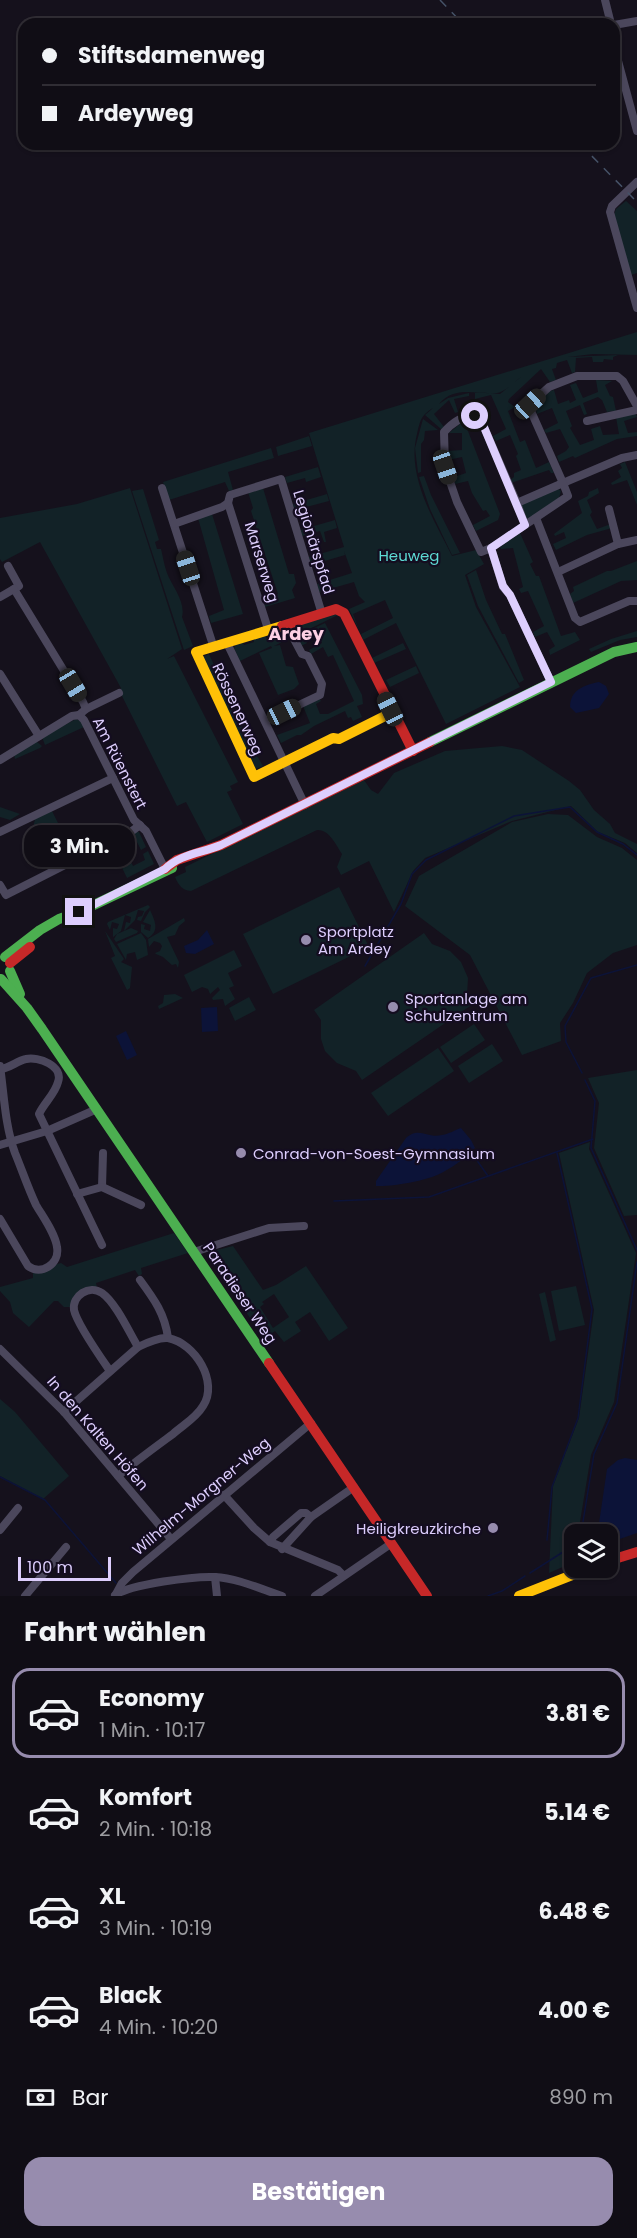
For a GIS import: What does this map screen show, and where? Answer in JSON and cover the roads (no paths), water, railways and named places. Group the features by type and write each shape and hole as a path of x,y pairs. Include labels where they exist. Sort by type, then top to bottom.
{"street":[{"path":"605,0 610,18"},
{"path":"620,23 637,21"},
{"path":"620,68 637,131"},
{"path":"637,182 612,206 610,212 637,308"},
{"path":"525,525 481,420 475,416 463,418 454,421 444,432 445,467 457,502 482,552 491,548 568,496 530,409 530,404 549,387 577,376 616,376 623,381 637,408 588,421"},
{"path":"517,503 622,458 637,455"},
{"name":"Legionärspfad","path":"228,503 230,495 281,479 322,614"},
{"path":"162,488 213,645"},
{"path":"174,524 228,503"},
{"name":"Marserweg","path":"228,503 268,629"},
{"path":"609,509 618,544"},
{"path":"537,518 575,618 580,622 629,601 637,601"},
{"path":"558,572 618,544 637,540"},
{"path":"491,548 503,586 510,595 551,682"},
{"path":"0,597 19,586 8,566"},
{"path":"14,589 86,709"},
{"path":"322,614 336,609 344,613 413,751"},
{"name":"Rössenerweg","path":"284,762 254,777 196,652 322,614"},
{"path":"265,721 320,695 322,684 308,656 302,654 286,624"},
{"path":"227,643 305,805"},
{"path":"6,962 54,921 79,912 165,869 172,862 221,845 614,652 637,647"},
{"path":"0,674 39,736"},
{"path":"79,715 118,693"},
{"path":"284,762 333,738 339,739 393,712"},
{"name":"Am Rüenstert","path":"0,760 72,716 79,715 84,720 134,819 146,831 165,869"},
{"path":"0,832 113,778"},
{"path":"0,885 3,896 140,825"},
{"name":"Paradieser Weg","path":"6,962 1,979 27,1008 97,1109 428,1596"},
{"name":"Paradieser Weg","path":"6,962 27,1008"},
{"path":"0,1219 28,1266 33,1270 40,1270 52,1264 57,1255 57,1245 35,1203 12,1143 0,1068 8,1068 29,1058 48,1062 59,1076 58,1083 39,1114 102,1245"},
{"path":"0,1145 47,1131 97,1109"},
{"path":"102,1187 103,1152"},
{"path":"77,1194 102,1187 141,1205"},
{"path":"194,1252 269,1227 304,1226"},
{"path":"140,1280 159,1305 166,1323 168,1338"},
{"path":"110,1371 77,1318 74,1309 76,1299 82,1292 92,1289 100,1292 109,1300 138,1347"},
{"path":"64,1412 138,1347 157,1339 168,1338 184,1345 195,1354 207,1379 208,1393 205,1404 195,1417 118,1476"},
{"name":"In den Kalten Höfen","path":"0,1349 64,1412 171,1539"},
{"name":"Wilhelm-Morgner-Weg","path":"115,1596 122,1583 133,1572 311,1423"},
{"path":"282,1549 311,1517 354,1486"},
{"path":"224,1495 270,1542 282,1549 338,1570 344,1575"},
{"path":"0,1530 18,1508"},
{"path":"270,1542 301,1513 306,1513 311,1517"},
{"path":"315,1596 392,1543"},
{"path":"25,1596 66,1547"},
{"path":"618,1558 637,1552"},
{"path":"115,1596 122,1591 142,1585 215,1577 230,1579 282,1596"},
{"path":"215,1577 217,1596"},
{"path":"519,1596 565,1578"},
{"path":"531,1596 555,1582"}],"waterway":[{"path":"365,966 401,904 412,874 426,860 514,816 570,807 597,832 623,844 637,855"},
{"path":"582,1073 566,1042 565,1026 591,978 637,965"},
{"path":"585,1080 595,1101 591,1148 637,1250"},
{"path":"334,1201 429,1197 593,1139"},
{"path":"471,1152 488,1176"},
{"path":"547,1540 552,1487 578,1418 592,1309 557,1153"},
{"path":"583,1524 594,1454 617,1403 637,1262"},
{"path":"0,1477 45,1500 116,1583"},
{"path":"530,1573 564,1551"},
{"path":"488,1596 502,1591 525,1576"}],"railway":[{"path":"440,0 457,18"},
{"path":"586,150 637,202"}],"place":[{"name":"Sportplatz Am Ardey","path":"306,940"},
{"name":"Sportanlage am Schulzentrum","path":"393,1007"},
{"name":"Conrad-von-Soest-Gymnasium","path":"241,1153"},
{"name":"Heiligkreuzkirche","path":"493,1528"}],"district":[{"name":"Ardey","path":"296,633"}],"park label":[{"name":"Heuweg","path":"409,555"}]}
